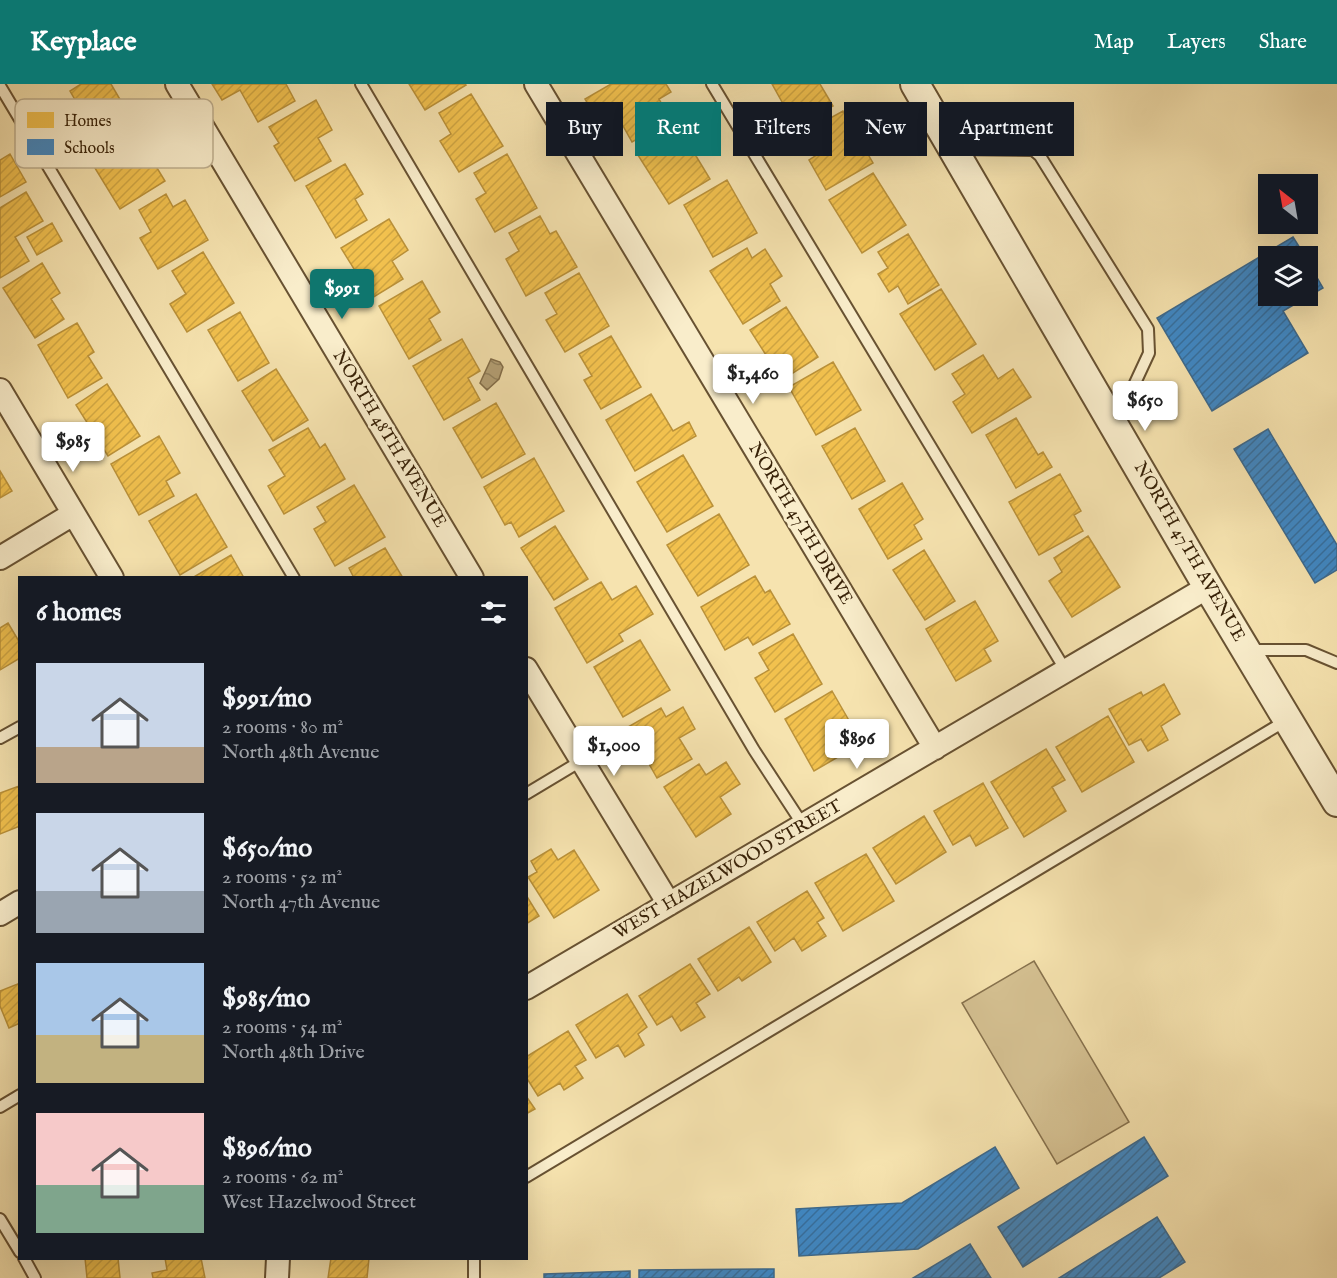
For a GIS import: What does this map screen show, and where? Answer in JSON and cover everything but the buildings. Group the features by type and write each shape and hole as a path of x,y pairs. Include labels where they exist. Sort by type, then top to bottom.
{"street":[{"name":"NORTH 48TH AVENUE","path":"177,84 186,99"},
{"name":"NORTH 47TH DRIVE","path":"536,84 935,748"},
{"name":"NORTH 47TH AVENUE","path":"915,84 939,125"},
{"name":"NORTH 48TH AVENUE","path":"213,144 471,576"},
{"name":"NORTH 47TH AVENUE","path":"957,156 1208,587 1337,802"},
{"path":"0,390 111,576"},
{"path":"0,558 73,514"},
{"name":"WEST HAZELWOOD STREET","path":"528,987 1208,587"},
{"path":"528,672 669,904"},
{"path":"0,914 18,903"},
{"path":"277,1278 278,1260"}],"lane":[{"path":"361,84 748,740 803,825"},
{"path":"712,84 1066,671"},
{"path":"0,86 15,111"},
{"path":"1040,156 1148,329 1149,353 1115,427"},
{"path":"49,168 293,576"},
{"path":"1246,650 1306,650 1337,663"},
{"path":"528,1177 1288,720"},
{"path":"0,738 18,728"},
{"path":"528,793 581,761"},
{"path":"0,1107 18,1096"},
{"path":"0,1220 18,1249"},
{"path":"25,1260 35,1278"},
{"path":"474,1260 474,1278"}],"shaded area":[{"path":"1034,961 1129,1122 1057,1164 962,1003"}],"water":[{"path":"491,359 500,362 503,367 499,379 487,390 480,383"}]}
